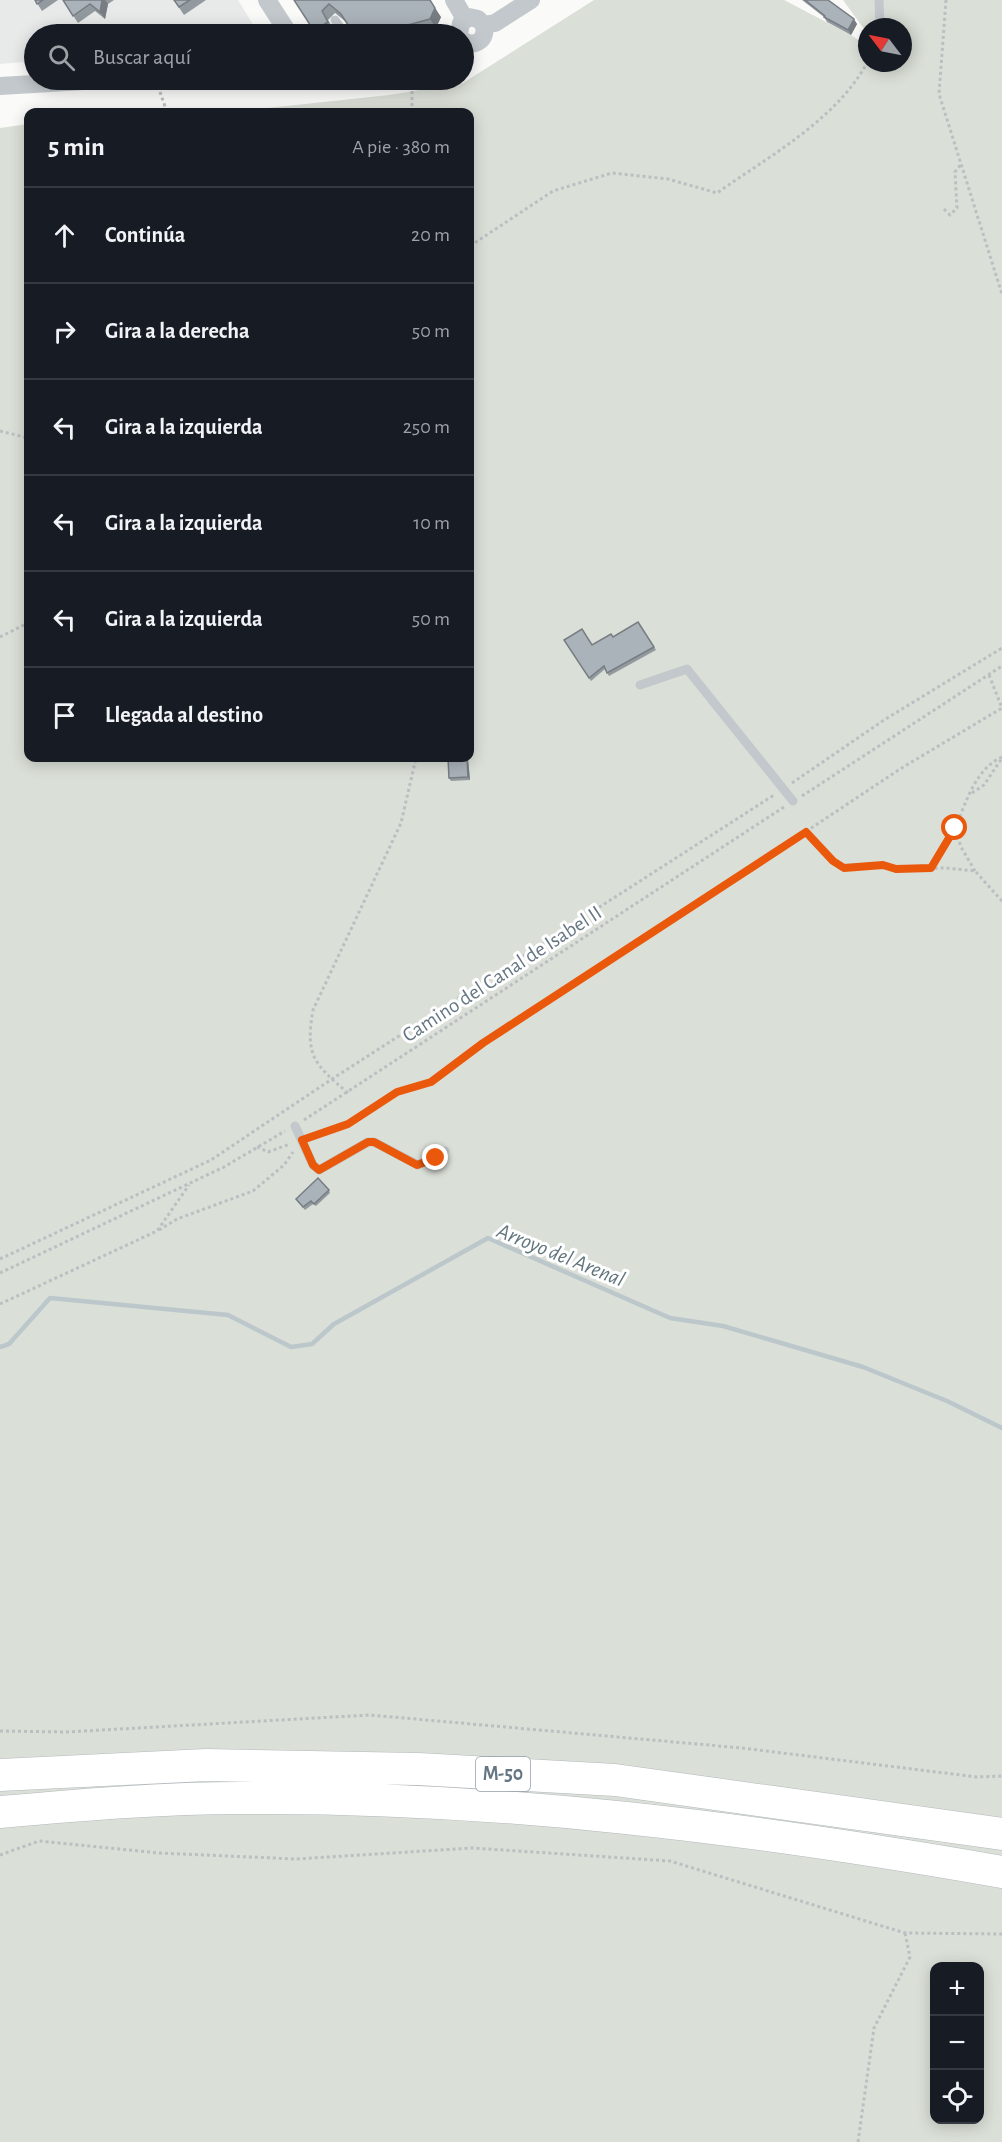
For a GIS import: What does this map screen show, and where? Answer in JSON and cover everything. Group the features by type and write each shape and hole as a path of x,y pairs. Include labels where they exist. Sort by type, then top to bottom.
{"highway":[{"name":"M-50","path":"0,1775 206,1765 418,1769 604,1779 1002,1834"},
{"name":"M-50","path":"0,1812 241,1798 413,1801 656,1819 840,1843 1002,1872"},
{"path":"523,1809 569,1822 729,1843 1002,1893"}],"street":[{"path":"267,0 283,24"},
{"path":"454,0 461,24"},
{"path":"466,24 474,17 484,25 495,23 531,0"},
{"path":"474,43 481,41 484,37 484,25"},
{"path":"0,86 24,85"}],"lane":[{"path":"879,0 880,18"},
{"path":"335,20 338,24"},
{"path":"640,686 687,669 794,801"},
{"path":"295,1125 313,1165 319,1170 368,1142 374,1142 417,1165 445,1151"}],"path":[{"path":"946,0 939,94 1002,294"},
{"path":"474,243 553,191 612,173 668,178 717,193 820,119 852,86 861,72"},
{"path":"412,90 412,108"},
{"path":"160,92 166,108"},
{"path":"944,209 950,215 957,208 955,172 961,164"},
{"path":"0,431 24,437"},
{"path":"0,637 24,625"},
{"path":"0,1259 211,1160 332,1079 783,789 884,720 1002,648"},
{"name":"Camino del Canal de Isabel II","path":"0,1273 224,1167 348,1093 1002,666"},
{"path":"255,1147 268,1152 348,1124 397,1092 431,1082 483,1043 945,741 1002,708 989,675"},
{"path":"931,868 955,828 980,776 1002,757"},
{"path":"971,793 984,785 1002,757"},
{"path":"348,1093 318,1066 308,1038 313,1010 401,823 415,762"},
{"path":"955,828 961,847 975,871 1002,901"},
{"path":"806,832 833,861 844,868 883,865 896,869 931,868 975,871"},
{"path":"0,1304 157,1231 177,1219 254,1191 284,1165 302,1140"},
{"path":"157,1231 190,1183"},
{"path":"0,1731 66,1732 370,1715 742,1748 977,1777 1002,1776"},
{"path":"0,1855 39,1841 159,1853 296,1859 471,1848 670,1861 905,1933 1002,1934"},
{"path":"858,2142 874,2028 910,1958 905,1933"}],"shaded area":[{"path":"0,0 238,0 253,24 24,24 24,62 0,64"},
{"path":"594,0 784,0 858,40 858,72 912,72 912,18 858,18 858,21 843,0 1002,0 1002,2142 0,2142 0,128 24,125 24,762 474,762 474,108 269,108 420,90 474,90 474,76"}],"building":[{"path":"63,0 102,0 100,12 90,4 73,16"},
{"path":"174,0 190,0 179,7"},
{"path":"294,0 430,0 435,8 430,19 412,24 347,24 341,14 329,4 322,11 328,22 309,24"},
{"path":"805,0 828,0 854,19 848,30 824,17"},
{"path":"638,622 654,647 607,673 604,666 589,678 564,640 582,629 592,645 611,634 613,637"},
{"path":"448,762 467,762 468,777 449,778"},
{"path":"318,1178 329,1190 314,1204 311,1201 303,1207 296,1199"}],"waterway":[{"name":"Arroyo del Arenal","path":"0,1347 9,1344 50,1298 228,1315 291,1347 312,1344 334,1324 488,1238 670,1318 723,1326 863,1367 947,1401 1002,1428"}],"route":[{"path":"436,1158 417,1165 374,1142 368,1142 319,1170 313,1165 302,1140 348,1124 397,1092 431,1082 483,1043 586,978 612,958 806,832 833,861 844,868 883,865 896,869 919,869 931,868 955,828"}]}
